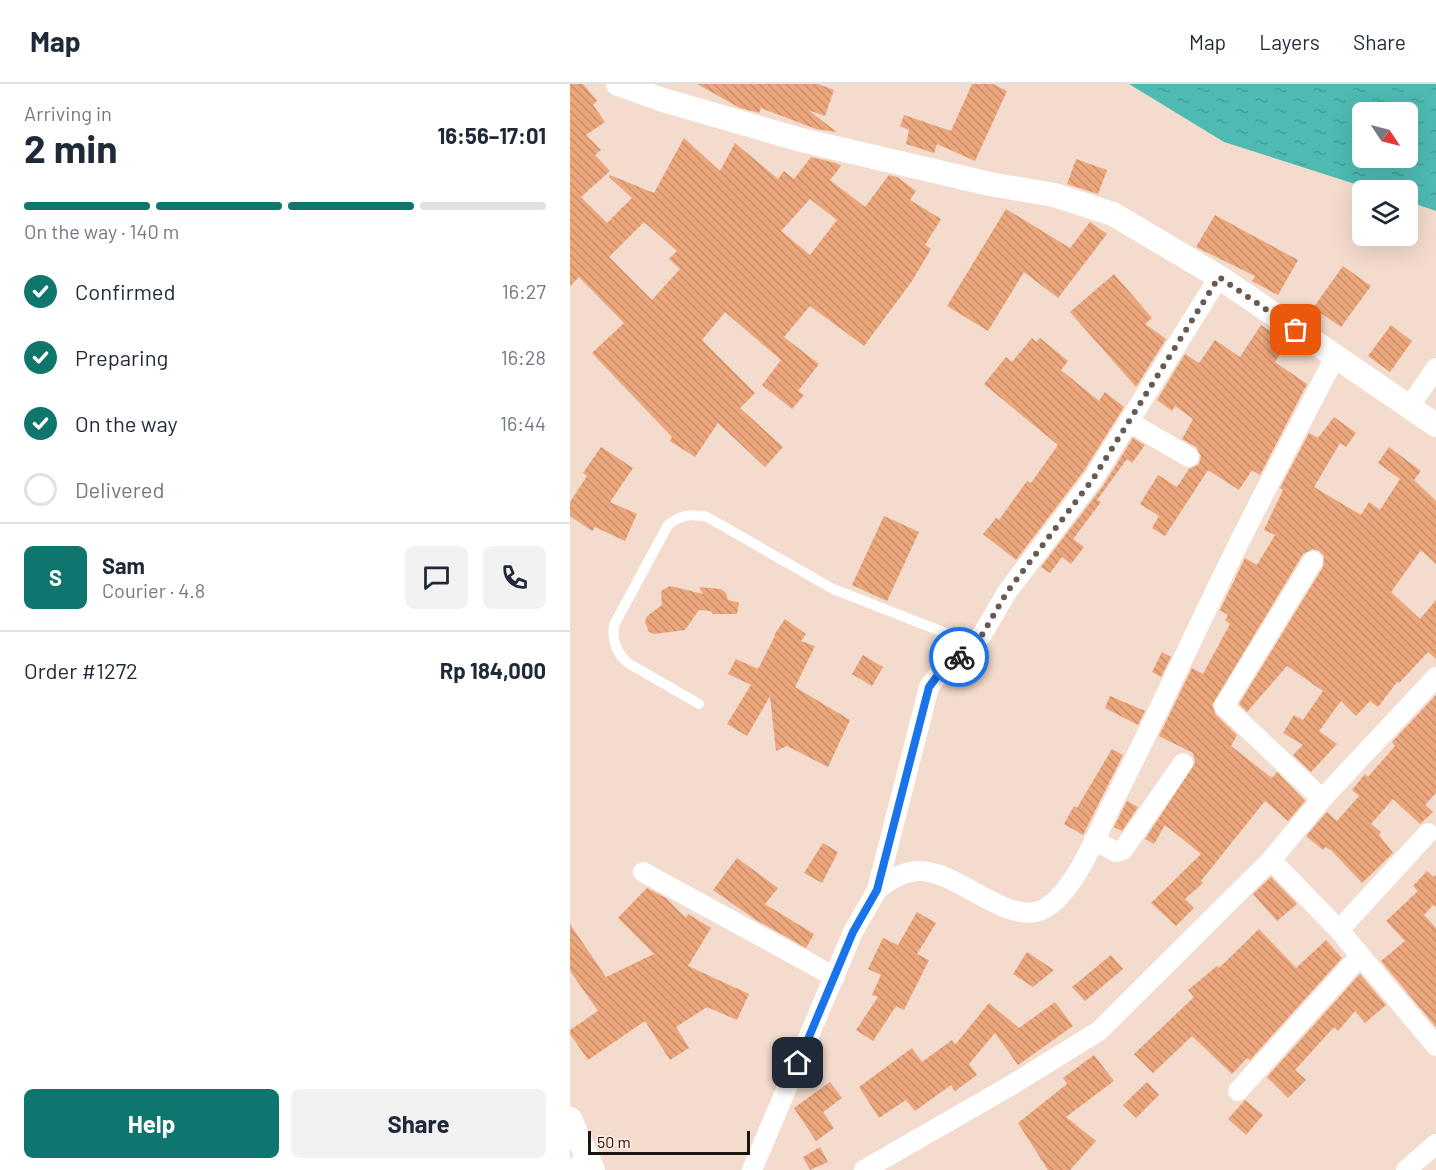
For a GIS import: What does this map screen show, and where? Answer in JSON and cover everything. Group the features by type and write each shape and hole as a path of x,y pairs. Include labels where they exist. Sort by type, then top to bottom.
{"street":[{"path":"618,84 663,100 801,140 979,181 1034,190 1086,204 1143,230 1219,277 1436,425"},
{"path":"752,1170 853,932 877,890 929,687 941,671 975,644 1007,592 1093,479 1219,277"},
{"path":"877,890 889,880 918,870 940,875 1010,908 1027,913 1043,910 1060,896 1094,840 1229,564 1335,357"},
{"path":"1410,407 1436,368"},
{"path":"1129,422 1189,458"},
{"path":"1313,561 1224,706 1322,799"},
{"path":"864,1170 1019,1081 1099,1031 1271,860 1322,799 1436,677"},
{"path":"1094,840 1116,852 1123,850 1183,762"},
{"path":"1339,930 1428,832"},
{"path":"1271,860 1339,930 1436,1046"},
{"path":"643,872 835,977"},
{"path":"1238,1091 1359,956"},
{"path":"570,1119 584,1166"},
{"path":"1406,1170 1436,1144"}],"lane":[{"path":"699,704 628,663 620,656 613,635 614,625 668,525 678,517 690,513 715,522 833,589 975,644"}],"water":[{"path":"1129,84 1436,84 1436,211 1418,205 1418,180 1352,180 1352,183 1224,142"}],"building":[{"path":"570,84 583,84 597,101 593,105 605,122 586,135 601,150 595,155 610,171 581,197 607,223 632,198 609,177 610,175 654,193 684,138 720,171 735,143 778,179 784,171 794,179 811,157 836,163 841,166 830,180 865,207 889,175 897,177 916,191 910,200 941,219 925,245 931,249 912,281 864,346 810,306 784,337 819,364 798,391 804,395 792,409 762,385 781,360 725,312 702,340 755,393 740,408 783,447 765,467 718,423 695,457 670,441 672,437 592,353 624,323 579,277 570,286","holes":["810,199 837,220 810,255 781,231","644,222 677,251 669,259 680,269 652,300 609,257"]},
{"path":"697,84 818,84 834,90 825,116 808,110 837,132 816,129 761,108 759,113 740,108"},
{"path":"972,84 993,84 1007,91 975,161 937,144 934,153 906,144 909,130 900,126 904,115 951,131"},
{"path":"1076,159 1107,170 1098,194 1067,184"},
{"path":"1006,209 1070,248 1090,222 1107,234 1058,298 1024,272 988,331 947,306"},
{"path":"1215,215 1298,260 1278,295 1252,281 1255,276 1196,247"},
{"path":"1343,266 1371,286 1341,327 1313,308"},
{"path":"1114,274 1152,318 1145,324 1166,339 1136,387 1070,312"},
{"path":"1261,325 1288,343 1275,362 1307,384 1260,475 1252,470 1239,490 1208,470 1165,536 1152,528 1159,516 1140,504 1158,475 1177,487 1189,469 1199,464 1201,456 1196,447 1182,439 1193,419 1175,406 1172,411 1157,400 1185,354 1199,363 1215,340 1240,357"},
{"path":"1391,325 1412,341 1390,372 1368,356"},
{"path":"1032,338 1036,342 1040,338 1068,361 1061,370 1099,401 1105,392 1124,407 1083,472 1016,560 983,534 996,518 999,520 1027,481 1031,483 1058,445 984,384 1006,357 1012,362"},
{"path":"1334,417 1356,433 1346,447 1340,443 1314,487 1361,515 1369,502 1380,510 1400,479 1378,463 1389,447 1421,471 1414,480 1436,501 1436,564 1421,550 1391,592 1420,619 1436,600 1436,659 1428,652 1399,683 1397,682 1378,707 1370,701 1356,716 1341,701 1319,731 1337,744 1311,772 1293,755 1303,745 1283,733 1294,715 1303,720 1323,691 1287,666 1247,712 1239,704 1323,567 1324,556 1319,551 1313,549 1303,554 1212,705 1216,715 1237,735 1231,746 1272,778 1277,772 1305,801 1288,821 1265,801 1201,881 1203,883 1185,899 1194,908 1176,926 1151,903 1201,854 1165,825 1154,844 1145,839 1195,763 1193,753 1159,736 1192,668 1203,674 1230,624 1225,620 1228,615 1220,610 1245,558 1257,565 1275,535 1264,530 1283,490 1280,488 1309,433 1318,438"},
{"path":"1133,438 1145,445 1132,463 1127,459 1097,500 1101,502 1073,539 1084,547 1071,564 1062,557 1050,573 1041,567 1103,486"},
{"path":"601,447 633,468 610,502 637,514 625,541 595,527 592,531 570,516 570,502 587,476 583,473"},
{"path":"884,516 919,532 887,601 852,585"},
{"path":"670,586 703,594 699,587 721,589 726,593 728,600 739,603 737,614 713,614 711,611 699,610 685,630 654,634 649,632 645,622 647,616 662,605 661,591"},
{"path":"785,619 806,634 801,641 815,646 795,687 850,720 828,767 787,746 776,751 770,696 747,736 727,724 751,685 728,674 736,659 758,669 774,635"},
{"path":"1162,652 1171,657 1161,677 1152,672"},
{"path":"863,655 883,667 872,686 852,674"},
{"path":"1436,695 1436,793 1425,805 1433,812 1420,824 1393,799 1371,824 1381,832 1379,835 1393,853 1362,883 1331,850 1325,847 1323,850 1306,836 1327,812 1337,821 1359,796 1352,790 1365,774 1368,777 1395,746 1392,742"},
{"path":"1110,696 1145,711 1138,725 1105,708"},
{"path":"1112,749 1123,755 1083,835 1064,824 1074,806 1077,808"},
{"path":"1127,801 1138,807 1122,831 1114,827"},
{"path":"823,843 838,852 822,883 804,873"},
{"path":"737,858 778,888 765,904 814,934 806,948 756,920 713,890"},
{"path":"1427,871 1434,877 1436,875 1436,907 1433,905 1424,915 1436,928 1436,1027 1381,961 1405,941 1386,921 1418,891 1413,886"},
{"path":"1271,877 1297,904 1277,921 1253,894"},
{"path":"647,888 666,898 686,918 688,914 711,928 688,966 749,994 737,1020 707,1007 676,1027 689,1048 670,1060 645,1021 588,1060 570,1034 570,1030 598,1011 570,971 570,924 606,977 654,954 618,918"},
{"path":"917,912 936,923 917,954 929,960 904,1010 896,1006 873,1041 856,1030 878,997 872,995 881,975 868,969 883,938 898,945"},
{"path":"1259,929 1296,968 1326,940 1342,958 1250,1060 1247,1058 1232,1074 1192,1036 1153,1073 1134,1054 1194,997 1188,990 1217,966 1219,968"},
{"path":"1027,952 1054,970 1033,987 1013,974"},
{"path":"1111,955 1123,969 1085,1001 1072,987"},
{"path":"1360,974 1386,1005 1365,1023 1355,1011 1338,1031 1334,1027 1295,1070 1306,1080 1288,1098 1267,1077"},
{"path":"1055,1002 1073,1026 1018,1065 995,1033 969,1064 977,1075 955,1091 951,1085 915,1111 906,1100 879,1118 859,1087 912,1048 922,1062 952,1040 955,1045 989,1003 1019,1028"},
{"path":"1094,1055 1114,1081 1066,1117 1096,1141 1070,1170 1048,1170 1018,1123 1067,1084 1063,1078"},
{"path":"830,1082 842,1098 823,1112 834,1128 816,1141 794,1108"},
{"path":"1147,1082 1159,1095 1136,1118 1123,1105"},
{"path":"1245,1100 1263,1115 1246,1135 1228,1119"},
{"path":"820,1147 828,1162 810,1170 803,1157"}],"way so far":[{"path":"959,657 982,635 1007,592 1093,479 1219,277 1296,330"}],"route":[{"path":"798,1063 853,932 877,890 929,687 941,671 959,657"}]}
